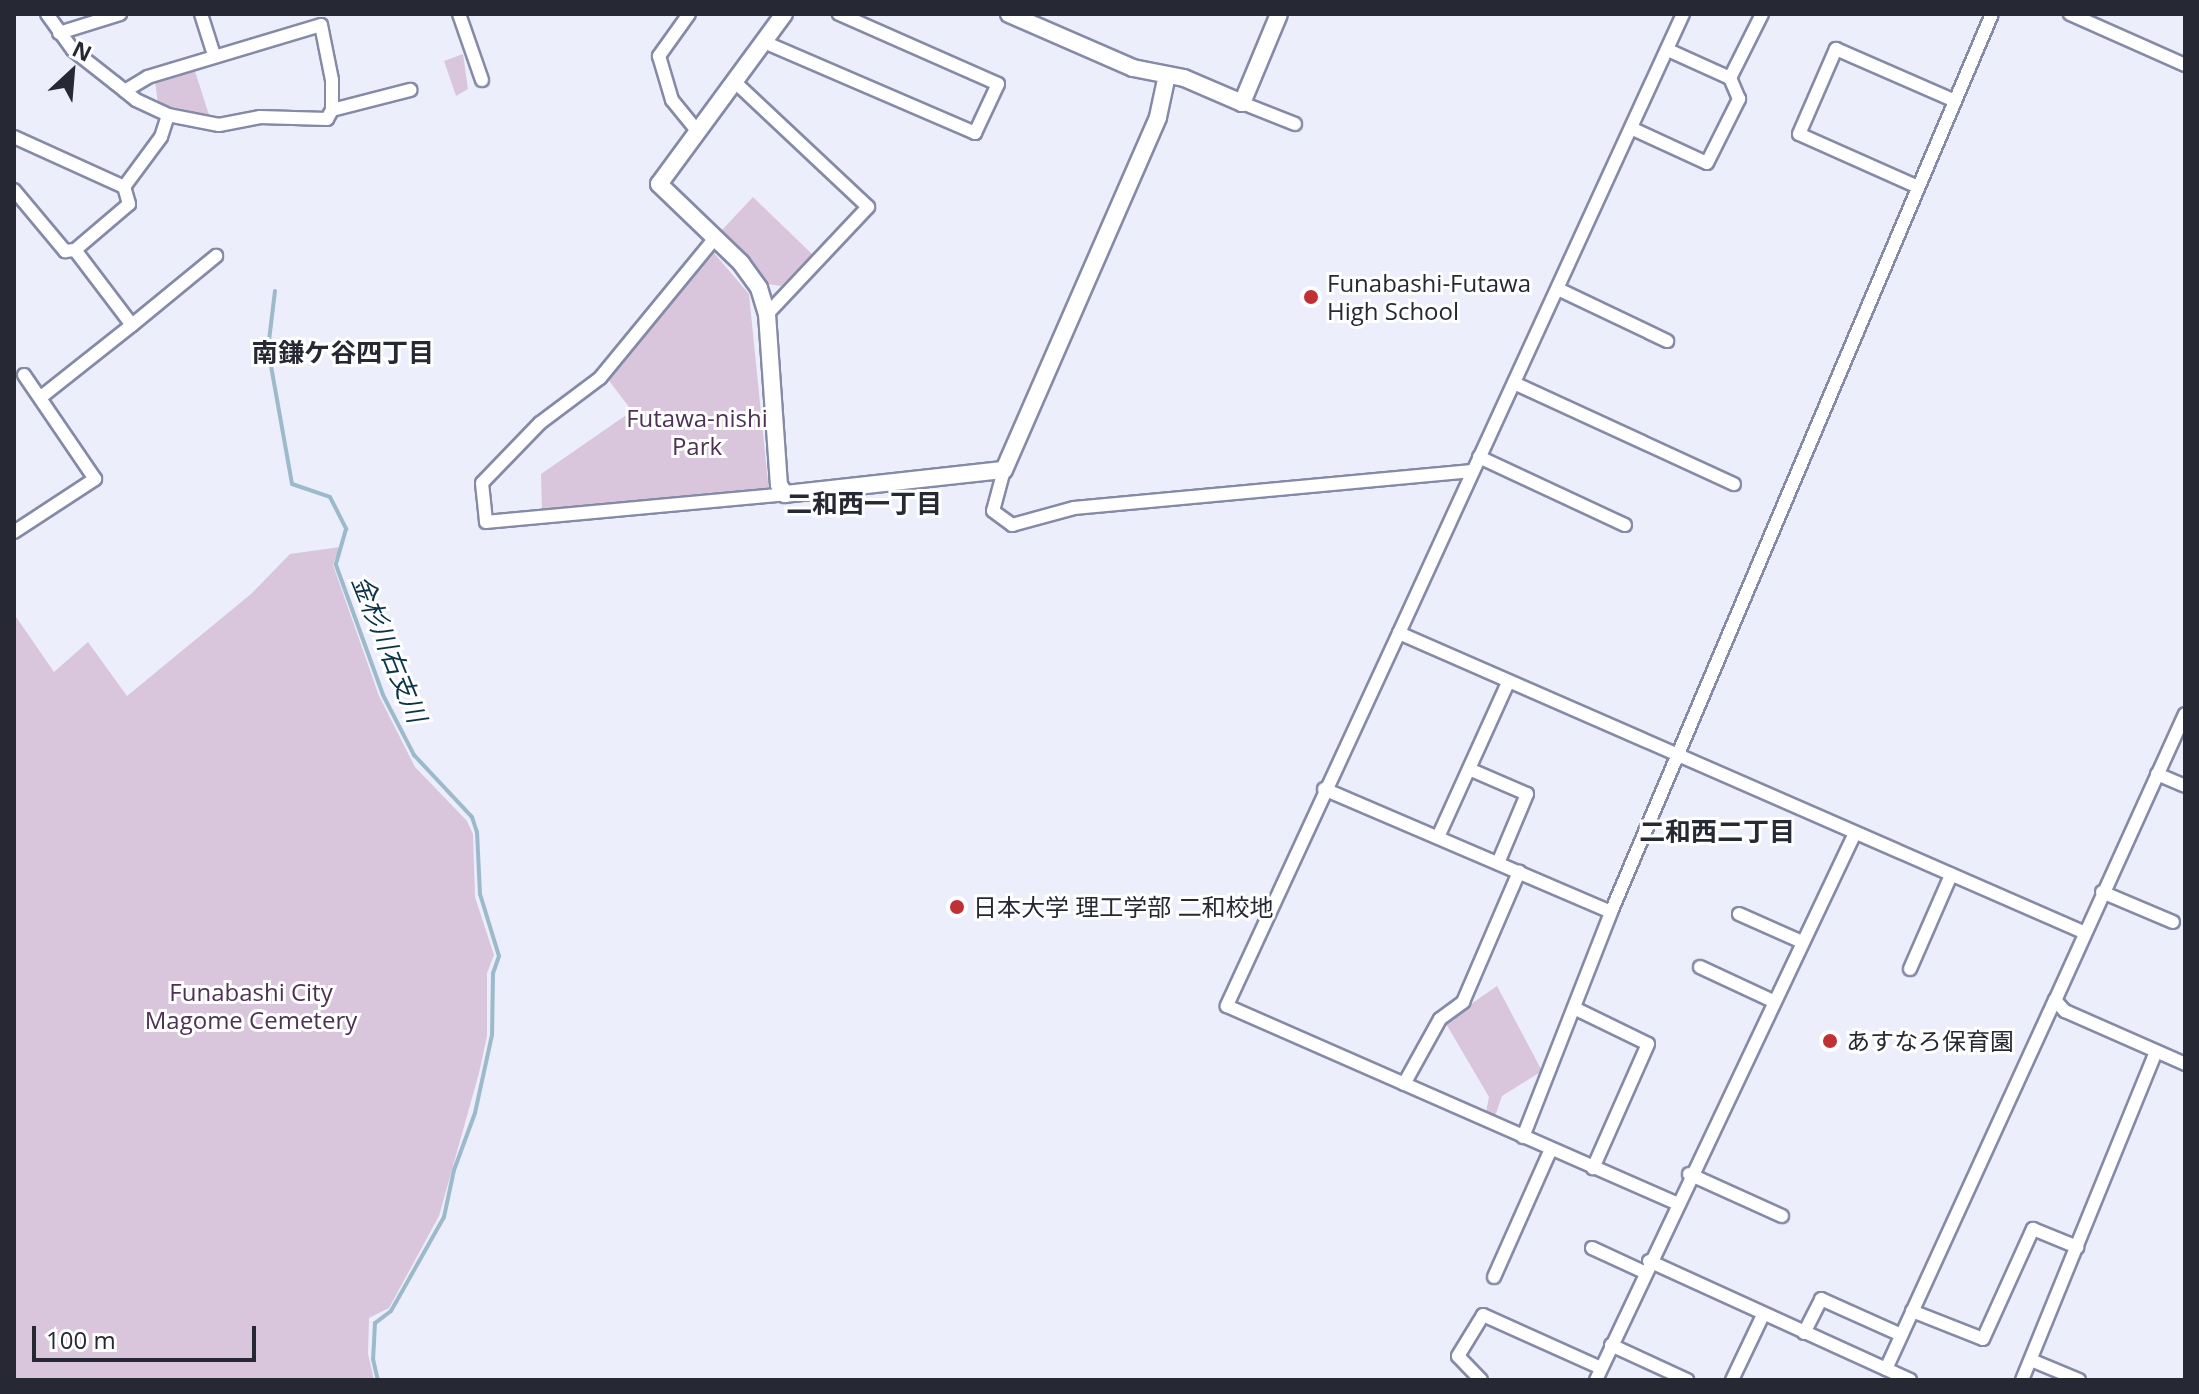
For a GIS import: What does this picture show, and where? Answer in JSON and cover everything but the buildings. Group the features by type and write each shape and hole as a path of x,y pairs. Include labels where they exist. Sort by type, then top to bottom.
{"street":[{"path":"47,14 59,33 125,91 168,115 219,125 260,117 327,119 332,110 332,80 321,25 148,77 125,91"},
{"path":"59,33 120,14"},
{"path":"459,14 482,80"},
{"path":"689,14 659,56 672,100 698,132"},
{"path":"784,14 660,190 752,275 767,314 779,485 785,494"},
{"path":"764,42 975,133 998,84 839,14"},
{"path":"1009,14 1133,68 1167,75 1295,124"},
{"path":"1242,103 1279,14"},
{"path":"1675,1203 1227,1006 1324,789 1633,129 1683,14"},
{"path":"1730,78 1762,14"},
{"path":"1523,1137 1611,912 1992,14"},
{"path":"203,15 214,55"},
{"path":"2076,15 2185,65"},
{"path":"1918,187 1799,134 1836,49 1955,101"},
{"path":"1633,129 1707,163 1739,99 1730,78 1668,50"},
{"path":"1167,75 1158,117 1004,470 993,511 1012,525 1074,508 1472,471"},
{"path":"736,83 868,207 767,314"},
{"path":"332,110 410,90"},
{"path":"124,187 161,137 168,115"},
{"path":"14,137 124,187 129,204 75,250 65,251 14,190"},
{"path":"715,238 600,378 540,423 482,483 486,522 1004,470"},
{"path":"75,250 132,325"},
{"path":"41,397 216,256"},
{"path":"1558,289 1667,341"},
{"path":"14,532 95,479 24,375"},
{"path":"1514,383 1734,484"},
{"path":"1479,457 1625,525"},
{"path":"1399,633 2083,932"},
{"path":"1438,837 1508,683"},
{"path":"1886,1369 2185,714"},
{"path":"1469,769 1527,794 1498,863"},
{"path":"2157,774 2185,786"},
{"path":"1324,789 1611,912"},
{"path":"1481,1380 1458,1356 1483,1315 1598,1374 1675,1203 1855,833"},
{"path":"1404,1084 1440,1019 1463,1002 1519,872"},
{"path":"1910,969 1951,875"},
{"path":"2102,892 2173,922"},
{"path":"1739,914 1802,942"},
{"path":"1700,967 1773,1001"},
{"path":"2055,1000 2065,1011 2185,1064"},
{"path":"1574,1008 1648,1044 1593,1168"},
{"path":"2022,1380 2156,1052"},
{"path":"1494,1277 1551,1149"},
{"path":"1689,1174 1782,1216"},
{"path":"1912,1311 1983,1339 2033,1229 2077,1247"},
{"path":"1592,1248 1646,1266 1910,1380"},
{"path":"1804,1333 1821,1299 1901,1335"},
{"path":"1732,1380 1763,1315"},
{"path":"1611,1345 1687,1380"},
{"path":"2031,1360 2079,1380"}],"green space":[{"path":"463,54 468,89 456,96 444,61"},
{"path":"194,68 209,115 158,104 155,81"},
{"path":"753,197 812,254 781,286 768,284 722,230"},
{"name":"Futawa-nishi Park","path":"713,252 749,294 769,492 542,512 541,474 632,411 607,378"},
{"name":"Funabashi City Magome Cemetery","path":"340,547 333,565 379,696 415,767 467,821 473,834 475,897 494,955 487,973 487,1036 439,1216 389,1308 369,1318 368,1354 374,1380 14,1380 14,614 54,672 88,642 127,696 251,594 290,554"},
{"path":"1497,986 1542,1071 1502,1096 1495,1116 1486,1112 1489,1097 1445,1022"}],"waterway":[{"name":"金杉川右支川","path":"275,291 268,349 292,484 330,497 346,529 336,565 383,695 414,755 472,817 477,832 480,894 499,956 493,973 492,1035 475,1113 454,1170 444,1217 391,1311 375,1323 373,1359 378,1380"}],"place":[{"name":"Funabashi-Futawa High School","path":"1311,297"},
{"name":"日本大学 理工学部 二和校地","path":"957,907"},
{"name":"あすなろ保育園","path":"1830,1041"}],"district":[{"name":"南鎌ケ谷四丁目","path":"343,353"},
{"name":"二和西一丁目","path":"864,504"},
{"name":"二和西二丁目","path":"1717,832"}]}
